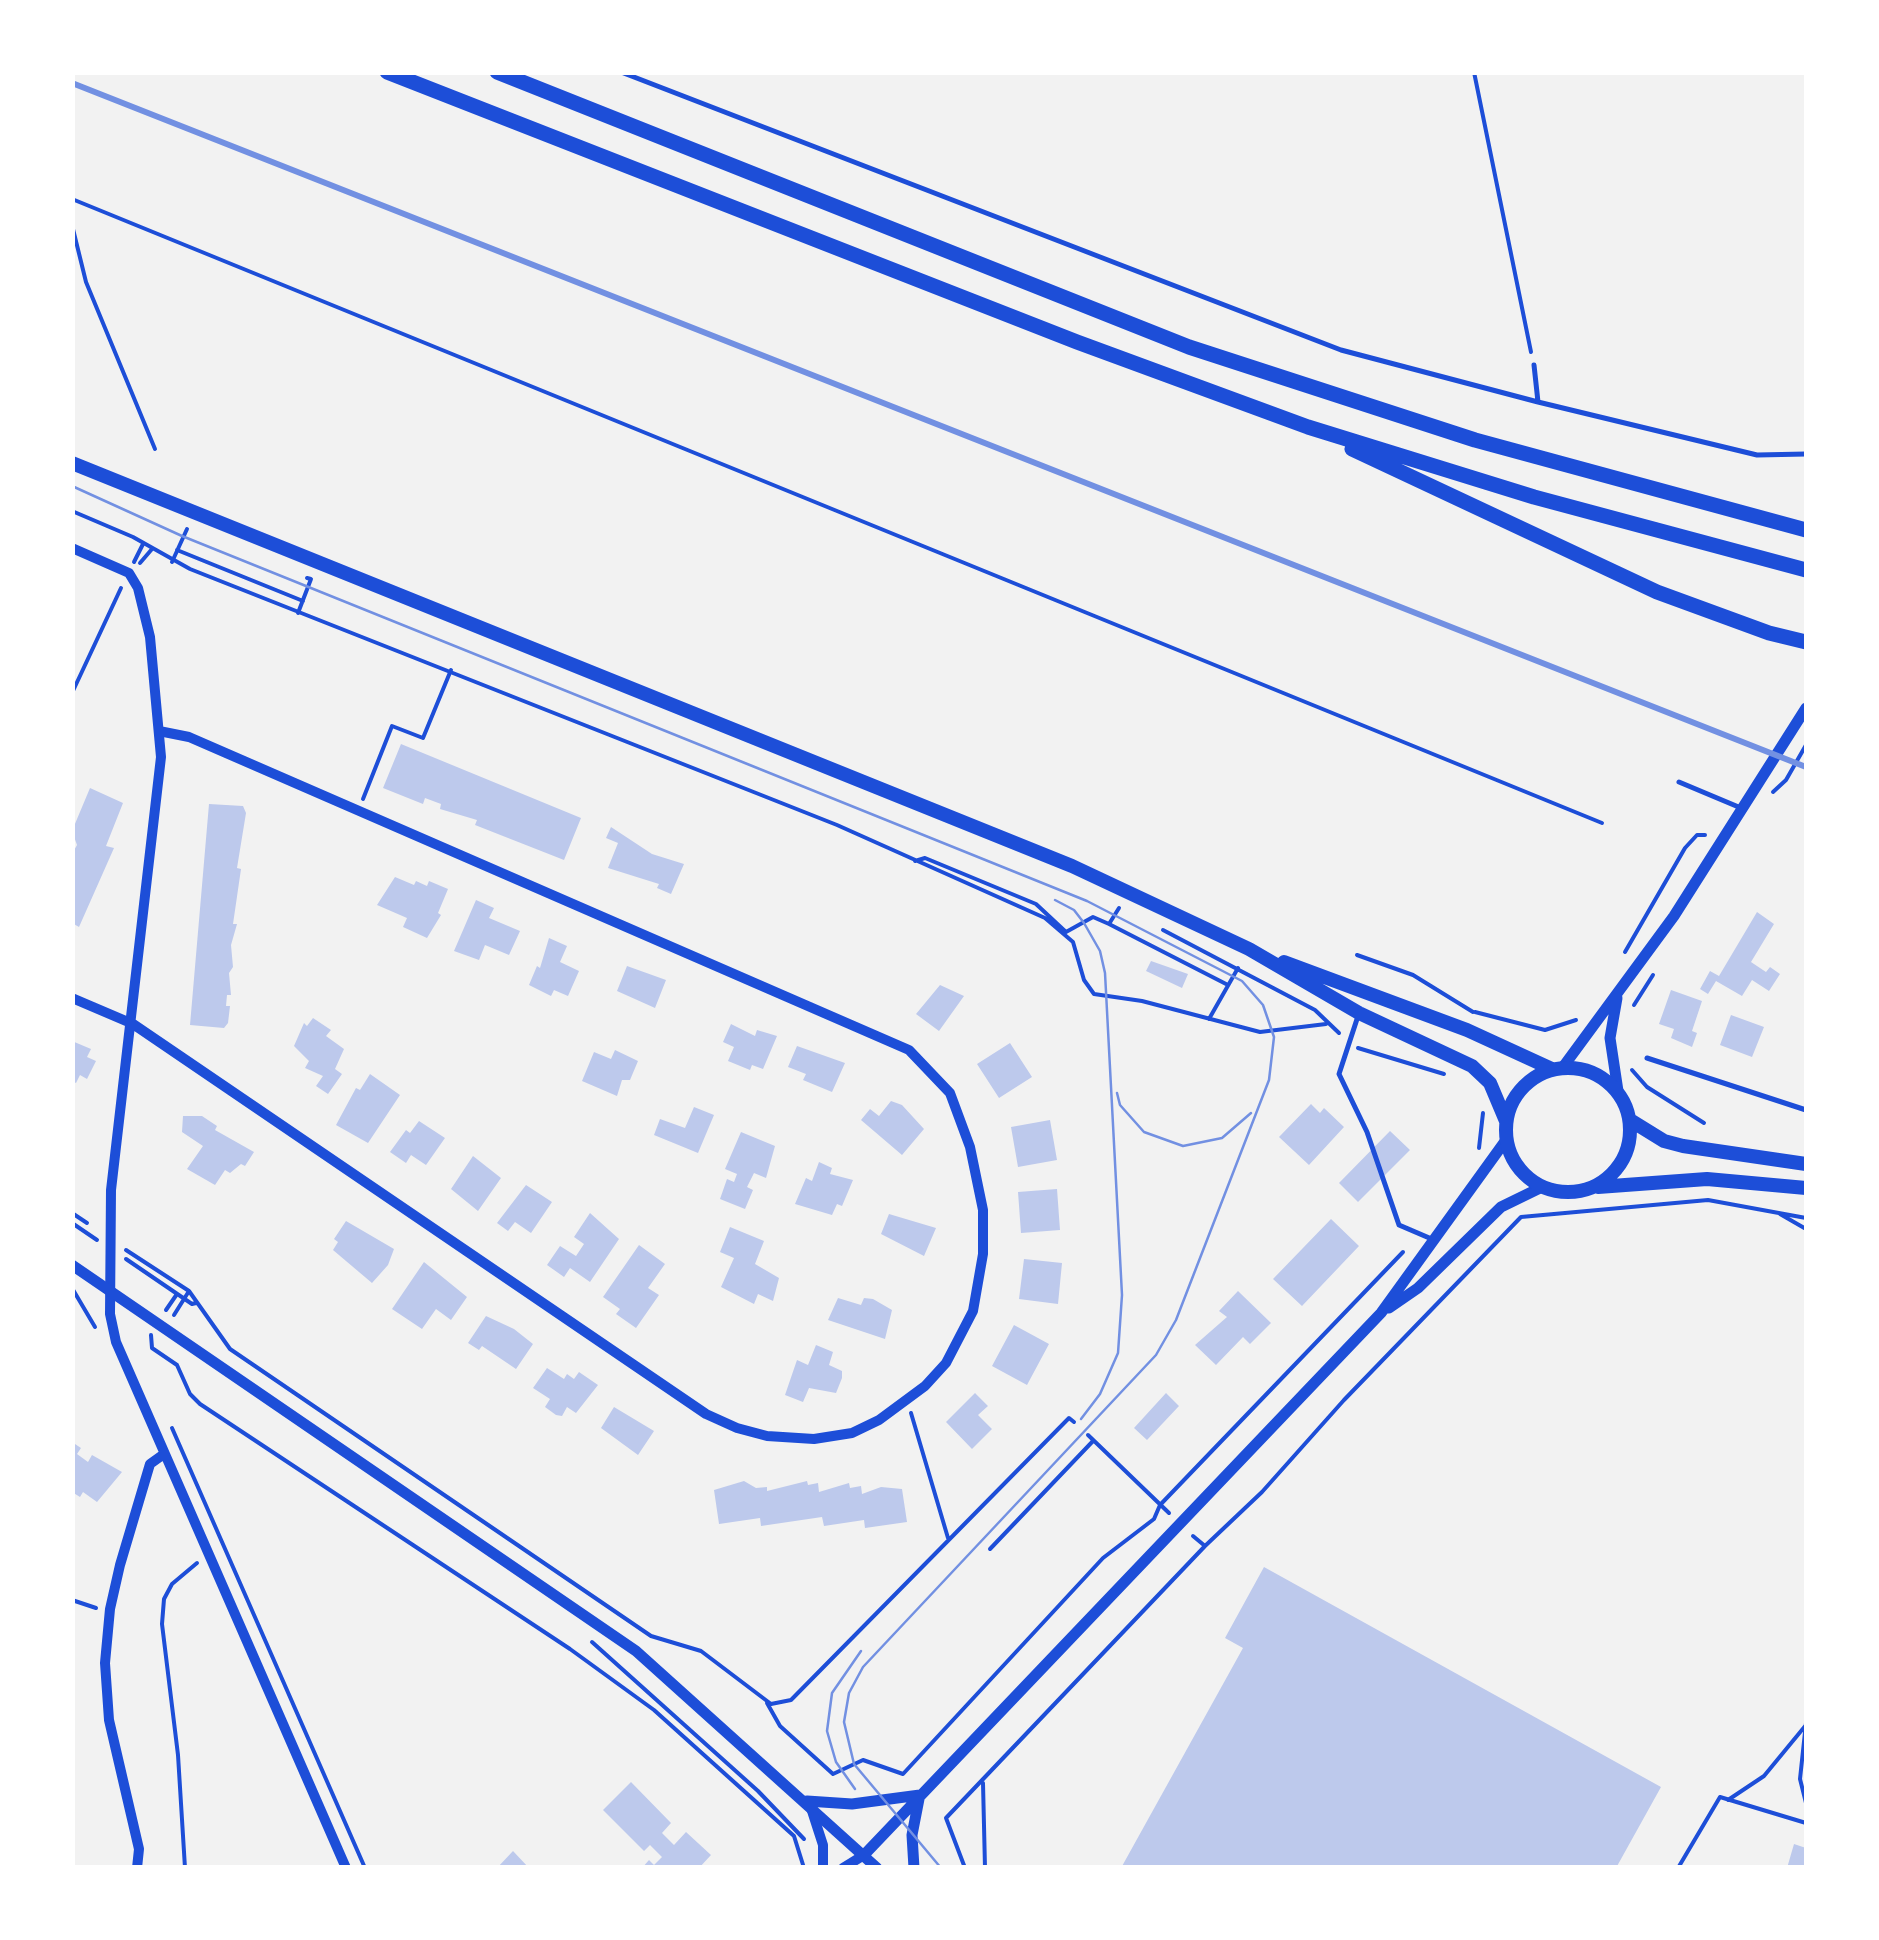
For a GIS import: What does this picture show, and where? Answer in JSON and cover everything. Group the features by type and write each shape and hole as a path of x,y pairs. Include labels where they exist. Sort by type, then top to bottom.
{"main road":[{"path":"387,72 1095,349 1308,427 1569,507 1806,570"},
{"path":"497,72 1188,346 1475,440 1806,530"},
{"path":"1308,427 1471,508 1657,592 1769,634 1806,642"},
{"path":"72,462 1072,866 1249,949 1468,1030 1558,1068 1593,1072 1618,1092 1630,1120 1622,1160 1593,1187"},
{"path":"1249,949 1359,1013 1458,1059 1490,1083 1506,1121"},
{"path":"1558,1068 1516,1094 1506,1121 1506,1140 1518,1168 1542,1186 1558,1192 1706,1179 1806,1188"},
{"path":"1630,1120 1664,1141 1683,1146 1806,1164"}],"street":[{"path":"72,548 128,573 145,611 158,731 157,806 111,1190 110,1290 116,1342 346,1868"},
{"path":"1558,1068 1617,998 1806,708"},
{"path":"72,998 133,1024 706,1414 768,1436 814,1439 852,1433 907,1401 946,1363 976,1301 983,1254 983,1210 970,1147 950,1093 909,1050 190,737 158,731"},
{"path":"1617,998 1610,1038 1618,1092"},
{"path":"843,1868 861,1861 920,1794 1381,1313 1506,1140"},
{"path":"1381,1313 1418,1288 1502,1207 1542,1186"},
{"path":"72,1265 636,1650 807,1800 861,1861 877,1868"},
{"path":"136,1868 139,1849 110,1720 105,1664 110,1610 150,1464 164,1454"},
{"path":"807,1800 852,1804 920,1794"},
{"path":"914,1868 912,1836 920,1794"},
{"path":"807,1800 819,1828 823,1868"}],"lane":[{"path":"621,72 1341,350 1757,455 1806,454"},
{"path":"1534,365 1538,402"},
{"path":"1680,782 1743,808"},
{"path":"1359,1013 1346,1039 1339,1074 1367,1132 1399,1225 1435,1240"},
{"path":"1646,1058 1806,1110"}],"path":[{"path":"1474,72 1534,365"},
{"path":"72,200 1602,823"},
{"path":"72,225 86,282 155,450"},
{"path":"72,511 172,562 298,613 325,619 819,818 1046,918 1066,932 1094,994 1260,1032 1326,1024"},
{"path":"172,562 185,528 190,530"},
{"path":"142,564 152,549"},
{"path":"177,550 302,602"},
{"path":"72,693 128,573"},
{"path":"298,613 311,579 300,575"},
{"path":"358,810 392,726 423,738 451,670"},
{"path":"1618,964 1690,840 1697,836 1712,837"},
{"path":"1110,924 1118,907 1126,912"},
{"path":"1066,932 1093,917 1228,985"},
{"path":"1161,929 1315,1010 1326,1024 1363,1052 1406,1060 1453,1077 1458,1059"},
{"path":"1357,954 1413,975 1473,1012 1545,1030 1576,1021 1583,1013"},
{"path":"1209,1019 1238,968"},
{"path":"1632,1009 1638,998"},
{"path":"1628,1061 1647,1087 1704,1123"},
{"path":"1477,1153 1484,1130 1484,1106"},
{"path":"966,1868 946,1818 1204,1546 1262,1492 1496,1238 1521,1217 1538,1212 1560,1216 1678,1200 1708,1200 1806,1218"},
{"path":"1776,1211 1806,1229"},
{"path":"72,1213 87,1224"},
{"path":"72,1223 80,1228"},
{"path":"126,1250 189,1291 230,1349 651,1636 701,1651 768,1703 780,1726 833,1774 863,1760 903,1774 1103,1558 1154,1519 1160,1505 1418,1236"},
{"path":"129,1261 196,1303"},
{"path":"72,1288 96,1331"},
{"path":"172,1319 189,1291"},
{"path":"164,1313 177,1294"},
{"path":"140,1334 150,1337 144,1354"},
{"path":"150,1345 176,1365 200,1404 570,1648 654,1710 794,1836 806,1868"},
{"path":"907,1401 948,1538"},
{"path":"768,1703 791,1700 1069,1418 1074,1422"},
{"path":"171,1426 365,1868"},
{"path":"1088,1435 1168,1513"},
{"path":"990,1548 1094,1441"},
{"path":"1194,1536 1204,1546"},
{"path":"185,1868 178,1756 162,1624 164,1599 187,1567 210,1557"},
{"path":"72,1600 110,1610"},
{"path":"588,1638 758,1791 807,1843"},
{"path":"1728,1800 1764,1776 1806,1724"},
{"path":"1806,1724 1800,1779 1806,1803"},
{"path":"983,1783 985,1868"},
{"path":"1678,1868 1720,1797 1806,1823"},
{"path":"806,1868 810,1855"}],"building":[{"path":"401,744 581,818 564,860 475,825 477,820 440,809 441,804 425,798 423,804 383,788"},
{"path":"90,788 123,803 106,846 114,848 79,927 72,923 72,854 77,845 72,831"},
{"path":"209,804 243,806 246,813 237,868 241,869 233,924 237,924 231,945 231,995 227,995 226,1006 230,1006 224,1028 190,1025"},
{"path":"611,827 652,854 684,864 671,894 657,888 659,884 608,868 618,843 606,838"},
{"path":"395,877 414,885 416,881 427,886 429,881 448,889 438,913 441,915 427,938 403,927 407,918 377,905"},
{"path":"476,900 494,908 489,918 520,931 509,955 485,945 479,960 454,951"},
{"path":"1757,912 1774,924 1751,962 1766,972 1770,967 1780,974 1769,991 1752,980 1742,996 1716,981 1708,994 1700,989 1710,971 1719,976"},
{"path":"549,938 567,946 560,962 579,971 568,996 554,990 551,996 529,985 537,966 540,968"},
{"path":"1151,961 1188,974 1182,988 1146,971"},
{"path":"627,966 666,980 655,1008 617,991"},
{"path":"940,985 964,996 939,1031 916,1014"},
{"path":"1671,990 1702,1001 1692,1031 1697,1033 1692,1047 1671,1038 1674,1029 1659,1024"},
{"path":"1731,1015 1764,1027 1752,1057 1720,1045"},
{"path":"313,1018 331,1030 326,1036 344,1049 335,1069 342,1074 328,1094 316,1086 323,1076 305,1068 309,1061 294,1046 304,1023 307,1026"},
{"path":"731,1024 755,1036 757,1030 777,1036 763,1069 752,1065 750,1070 728,1061 734,1047 723,1042"},
{"path":"72,1041 91,1049 87,1057 96,1061 87,1079 80,1075 76,1083 72,1081"},
{"path":"1010,1043 1032,1077 999,1098 977,1064"},
{"path":"797,1046 845,1063 832,1092 803,1080 806,1074 788,1067"},
{"path":"615,1050 638,1061 630,1080 622,1080 617,1096 582,1081 594,1052 611,1059"},
{"path":"370,1074 400,1095 368,1143 336,1125 356,1088 360,1090"},
{"path":"891,1101 902,1105 924,1129 902,1155 861,1120 870,1109 879,1116"},
{"path":"1311,1104 1320,1113 1324,1108 1344,1127 1309,1165 1279,1137"},
{"path":"694,1107 714,1115 698,1153 654,1135 660,1119 685,1128"},
{"path":"183,1116 202,1116 217,1126 215,1130 254,1152 245,1166 241,1164 230,1173 225,1170 215,1185 187,1169 203,1146 182,1132"},
{"path":"1050,1120 1057,1160 1018,1167 1011,1127"},
{"path":"419,1121 445,1138 426,1165 411,1155 406,1163 390,1152 406,1130 410,1133"},
{"path":"1390,1131 1410,1150 1358,1202 1339,1183"},
{"path":"741,1132 775,1146 766,1178 754,1173 747,1187 753,1190 745,1209 720,1199 727,1179 734,1182 737,1174 725,1169"},
{"path":"473,1156 501,1178 478,1211 451,1189"},
{"path":"819,1162 832,1168 830,1174 853,1180 842,1206 837,1204 832,1215 795,1204 806,1178 812,1181"},
{"path":"526,1185 552,1202 531,1233 515,1222 508,1231 497,1223"},
{"path":"1057,1189 1060,1230 1021,1233 1018,1192"},
{"path":"590,1213 619,1239 590,1282 570,1268 564,1277 547,1265 560,1246 576,1256 584,1244 574,1237"},
{"path":"889,1214 936,1228 924,1256 881,1234"},
{"path":"1331,1219 1359,1246 1302,1306 1273,1279"},
{"path":"346,1221 394,1249 388,1265 372,1283 333,1250 338,1242 334,1239"},
{"path":"730,1227 764,1241 755,1264 779,1278 773,1301 758,1294 754,1304 721,1287 734,1258 720,1252"},
{"path":"639,1245 665,1264 648,1288 659,1295 636,1328 616,1314 620,1309 603,1297"},
{"path":"1024,1259 1062,1263 1058,1304 1019,1299"},
{"path":"424,1262 467,1297 451,1320 436,1309 422,1329 392,1309"},
{"path":"1238,1291 1271,1323 1250,1344 1243,1337 1216,1365 1195,1345 1227,1317 1219,1311"},
{"path":"838,1298 861,1305 864,1298 873,1299 892,1310 885,1339 828,1320"},
{"path":"486,1316 514,1329 533,1344 516,1369 482,1346 479,1350 468,1343"},
{"path":"1014,1325 1049,1344 1027,1385 992,1366"},
{"path":"816,1345 833,1352 829,1365 842,1371 836,1393 809,1388 803,1402 785,1395 797,1360 808,1365"},
{"path":"547,1368 564,1379 567,1374 574,1379 579,1372 598,1385 576,1413 567,1407 562,1416 556,1415 545,1407 550,1399 533,1388"},
{"path":"975,1393 988,1406 978,1415 992,1429 972,1449 946,1422"},
{"path":"1166,1393 1179,1406 1147,1440 1134,1428"},
{"path":"614,1407 654,1431 638,1455 601,1428"},
{"path":"72,1442 81,1448 77,1454 88,1462 92,1455 122,1472 97,1502 83,1492 80,1497 72,1492"},
{"path":"744,1481 756,1488 767,1487 767,1491 807,1481 808,1485 818,1483 819,1492 849,1483 850,1488 861,1486 862,1494 881,1487 902,1489 907,1522 865,1528 864,1520 824,1526 822,1517 761,1526 760,1518 719,1524 714,1490"},
{"path":"1264,1567 1661,1787 1616,1868 1121,1868 1243,1648 1225,1638"},
{"path":"631,1782 671,1823 662,1833 674,1845 686,1832 711,1855 699,1868 642,1868 649,1860 654,1865 662,1857 650,1845 644,1851 603,1810"},
{"path":"1794,1844 1806,1848 1804,1868 1787,1868"},
{"path":"513,1851 529,1868 497,1868"}],"tram line":[{"path":"72,486 182,536 1087,901 1242,981 1263,1005 1274,1037 1269,1080 1176,1320 1156,1355 863,1667 849,1693 844,1722 854,1764 941,1868"},
{"path":"1055,900 1074,910 1084,923 1100,951 1105,973 1122,1295 1118,1353 1100,1394 1081,1419"},
{"path":"1117,1093 1120,1105 1144,1132 1183,1146 1222,1138 1251,1113"},
{"path":"855,1789 836,1762 827,1731 832,1693 861,1651"}],"railway":[{"path":"72,83 1806,767"}]}
